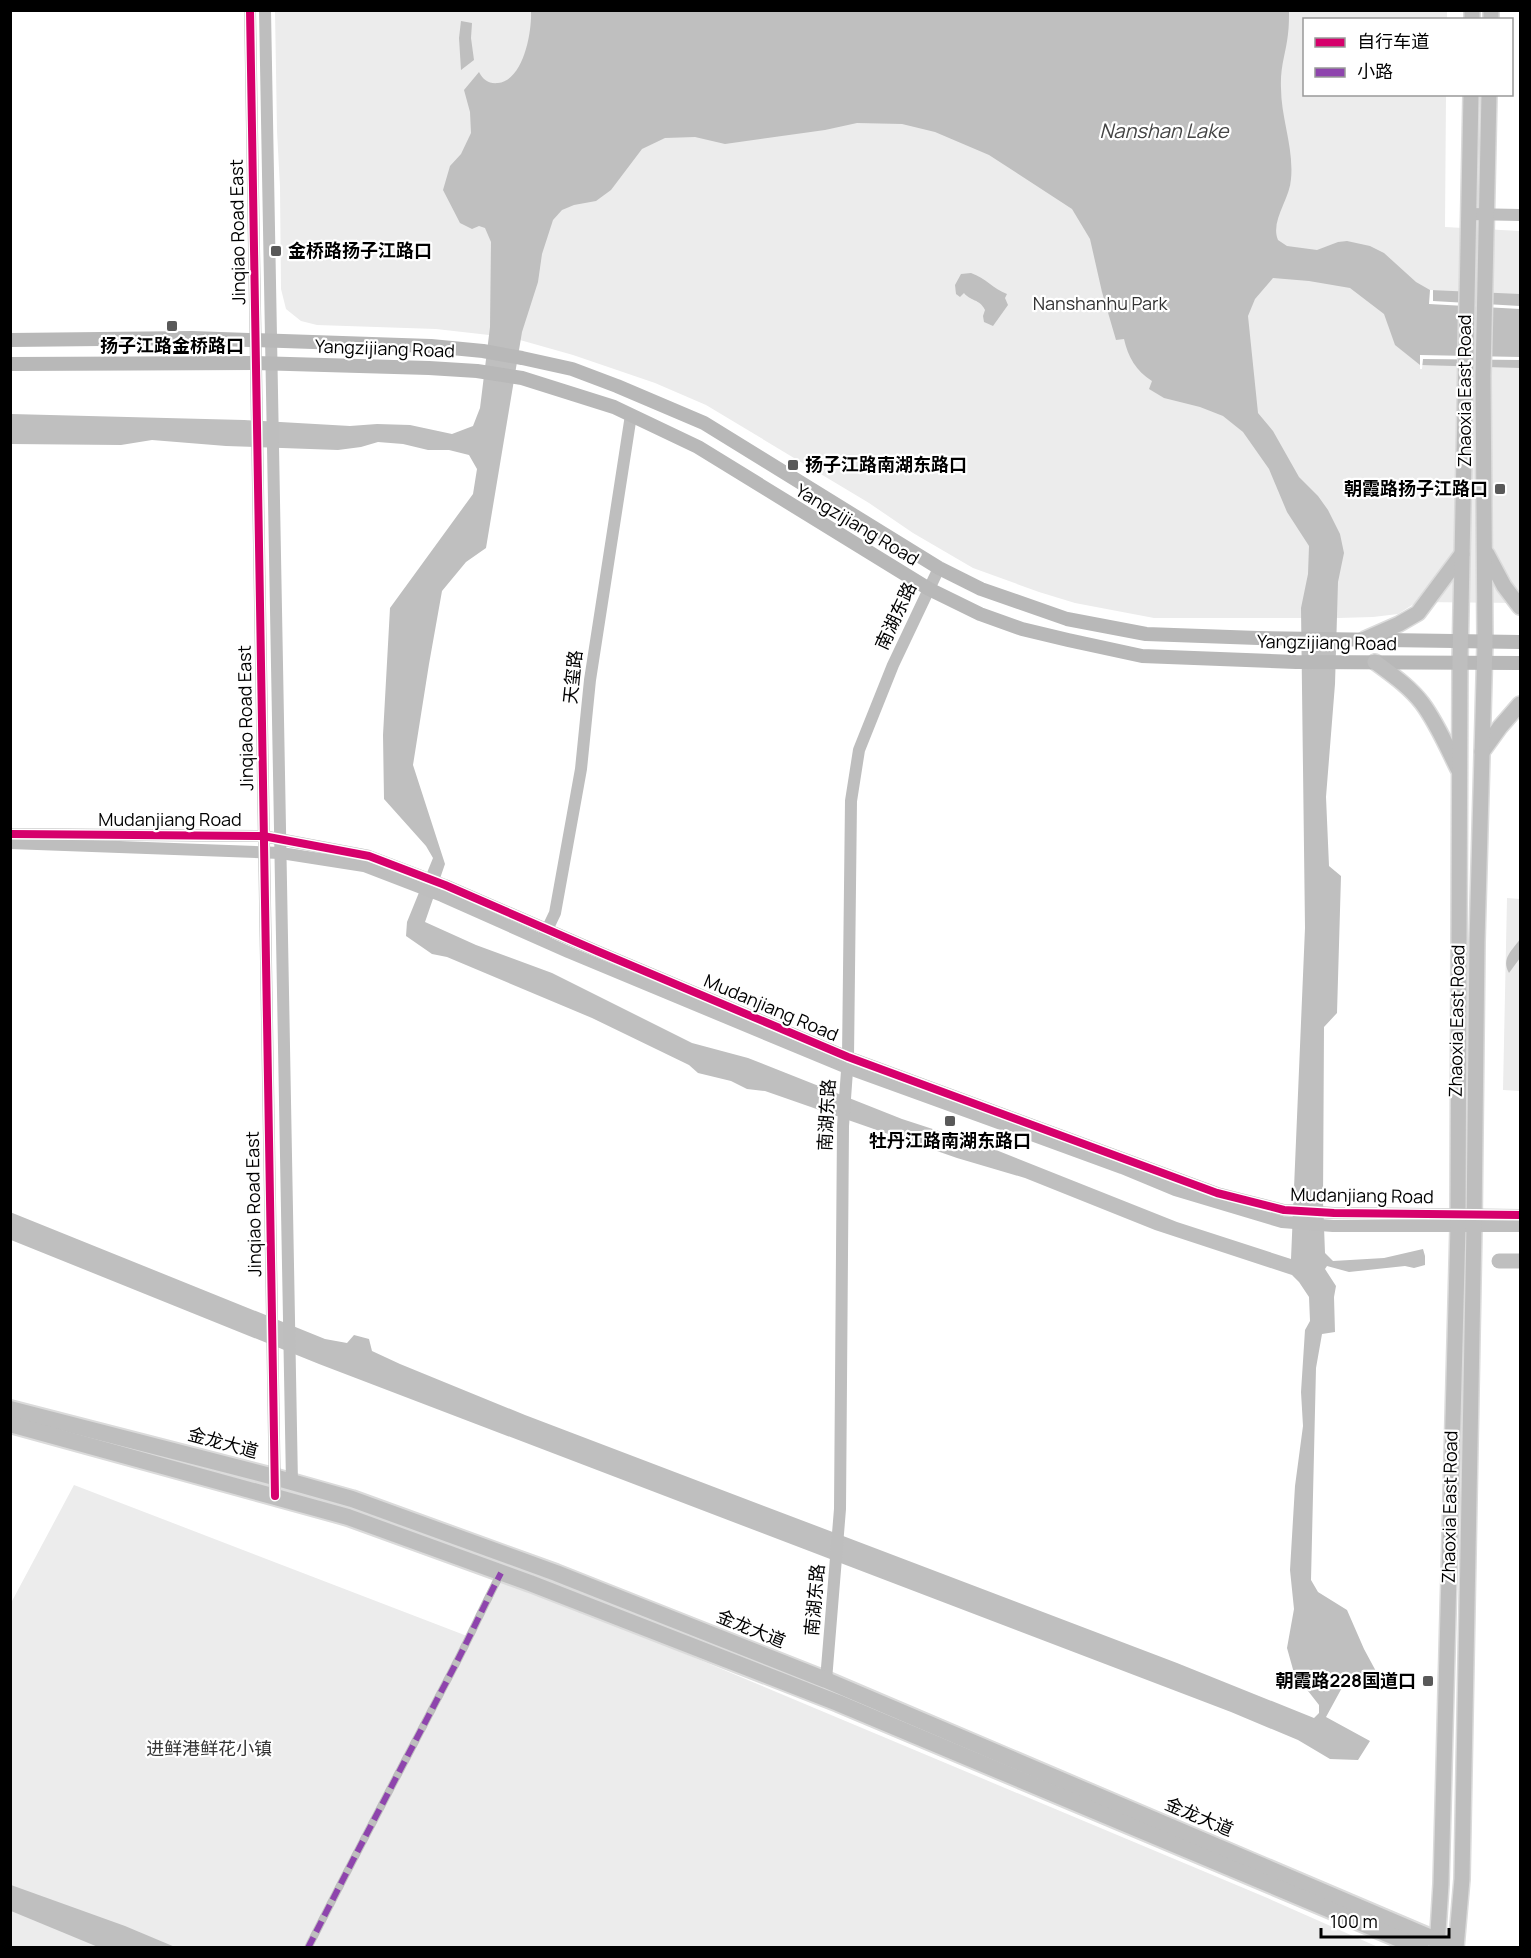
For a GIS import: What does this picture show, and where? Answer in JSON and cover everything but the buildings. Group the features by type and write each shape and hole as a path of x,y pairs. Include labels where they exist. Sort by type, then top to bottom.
{"highway":[{"name":"金龙大道","path":"10,1409 352,1499 556,1573 826,1680 1438,1944 1456,1947"},
{"name":"金龙大道","path":"10,1424 348,1517 501,1573 849,1708 1421,1947"}],"main road":[{"name":"Zhaoxia East Road","path":"1456,1947 1462,1879 1466,1220 1460,662 1471,96"},
{"name":"Zhaoxia East Road","path":"1438,1944 1477,942 1485,662 1483,376 1489,96"},
{"name":"Yangzijiang Road","path":"10,340 192,338 431,346 483,351 522,358 572,369 704,423 939,568 981,589 1067,619 1146,634 1521,642"},
{"name":"Yangzijiang Road","path":"10,364 273,363 477,370 522,378 614,407 698,447 929,589 980,614 1022,629 1142,656 1342,663 1521,663"},
{"path":"1485,549 1504,586 1521,607"},
{"path":"1365,639 1418,613 1462,554"},
{"path":"1375,663 1397,678 1421,701 1435,722 1460,772"},
{"path":"1482,752 1521,704"},
{"name":"Jinqiao Road East","path":"292,1483 292,1501"}],"street":[{"name":"Jinqiao Road East","path":"250,10 275,1496"},
{"name":"Jinqiao Road East","path":"265,10 292,1483"},
{"path":"1469,214 1521,216"},
{"name":"天玺路","path":"545,935 555,913 581,769 590,680 631,415"},
{"name":"南湖东路","path":"826,1680 839,1523 843,1126 848,1063 851,801 859,750 892,665 939,568"},
{"name":"Mudanjiang Road","path":"10,834 263,836 369,856 418,880 545,935 848,1063 1283,1216 1334,1220 1466,1220 1521,1215"},
{"name":"Mudanjiang Road","path":"10,843 281,854 364,866 418,880"},
{"name":"Mudanjiang Road","path":"1466,1220 1521,1226"},
{"path":"308,1947 358,1855 501,1573"}],"green space":[{"name":"Nanshanhu Park","path":"275,11 1447,11 1447,18 1303,18 1303,96 1446,96 1445,227 1520,231 1520,603 1417,602 1398,614 1373,617 1154,618 1075,603 973,568 706,405 655,383 520,340 436,329 317,325 301,321 286,309 281,289"},
{"path":"1507,898 1520,899 1520,1091 1503,1090"},
{"name":"进鲜港鲜花小镇","path":"74,1485 467,1636 495,1574 1265,1897 1378,1947 11,1948 11,1603"}],"water":[{"name":"Nanshan Lake","path":"531,11 1289,11 1281,88 1291,156 1291,179 1278,218 1276,233 1278,240 1287,246 1317,250 1347,241 1370,246 1384,253 1416,282 1430,290 1520,294 1520,368 1420,365 1395,345 1384,314 1350,288 1273,278 1255,299 1248,316 1258,413 1273,431 1299,477 1328,510 1340,534 1344,553 1338,582 1335,684 1326,797 1329,866 1341,876 1337,1013 1324,1027 1325,1253 1333,1261 1384,1258 1423,1249 1425,1256 1425,1265 1414,1268 1405,1266 1349,1272 1327,1266 1325,1269 1336,1286 1335,1332 1322,1334 1316,1368 1311,1580 1318,1592 1347,1610 1378,1675 1378,1687 1362,1688 1344,1684 1326,1717 1370,1741 1358,1760 1330,1759 1298,1740 1231,1712 319,1364 11,1240 10,1212 325,1339 347,1343 354,1335 369,1339 372,1351 525,1415 1177,1663 1314,1718 1319,1713 1319,1705 1294,1673 1287,1648 1294,1609 1290,1570 1295,1486 1303,1426 1301,1392 1305,1330 1310,1321 1309,1297 1292,1275 1155,1230 1025,1178 957,1158 765,1091 747,1089 731,1081 698,1073 689,1065 592,1018 447,957 432,954 406,936 407,922 433,858 426,846 384,799 383,735 390,608 473,494 477,469 469,455 449,450 428,450 403,444 378,442 338,450 226,446 152,440 121,445 11,444 11,414 244,420 350,426 410,425 452,434 473,426 480,408 490,327 491,242 485,228 479,226 472,229 460,223 443,190 450,166 461,154 471,133 470,112 464,90 479,72 482,77 492,83 507,80 514,73 525,53","holes":["857,123 902,124 935,132 989,155 1072,209 1090,239 1116,340 1124,339 1134,363 1141,373 1152,381 1149,389 1164,398 1200,407 1223,416 1243,432 1269,469 1287,512 1309,546 1308,574 1301,608 1305,928 1291,1259 1177,1222 991,1148 902,1119 748,1058 692,1043 552,973 476,945 425,922 445,864 413,765 442,591 466,562 486,548 522,332 538,282 542,254 553,220 562,210 596,201 611,190 642,149 665,138 695,137 725,144 825,130"]},
{"path":"461,21 472,23 471,38 474,60 461,70 459,38"},
{"path":"971,273 1007,294 1005,298 1008,305 993,326 984,322 985,310 980,304 964,293 960,297 956,294 955,285 961,274"},
{"path":"1520,939 1520,958 1509,973 1507,959"},
{"path":"11,1885 125,1926 175,1947 98,1947 11,1911"}],"pier":[{"path":"1430,290 1433,290 1433,301 1520,306 1520,309 1429,304"},
{"path":"1420,355 1520,357 1520,360 1423,359 1422,369 1420,369"}],"waterway":[{"path":"1499,1261 1520,1261"}],"marked path":[{"path":"308,1948 501,1573"}],"cycle path":[{"path":"250,10 275,1496"},
{"path":"10,834 263,836 369,856 445,885 848,1057 1217,1193 1284,1210 1334,1213 1520,1215"}],"place":[{"name":"金桥路扬子江路口","path":"276,251"},
{"name":"扬子江路金桥路口","path":"172,326"},
{"name":"扬子江路南湖东路口","path":"793,465"},
{"name":"朝霞路扬子江路口","path":"1500,489"},
{"name":"牡丹江路南湖东路口","path":"950,1121"},
{"name":"朝霞路228国道口","path":"1428,1681"}]}
